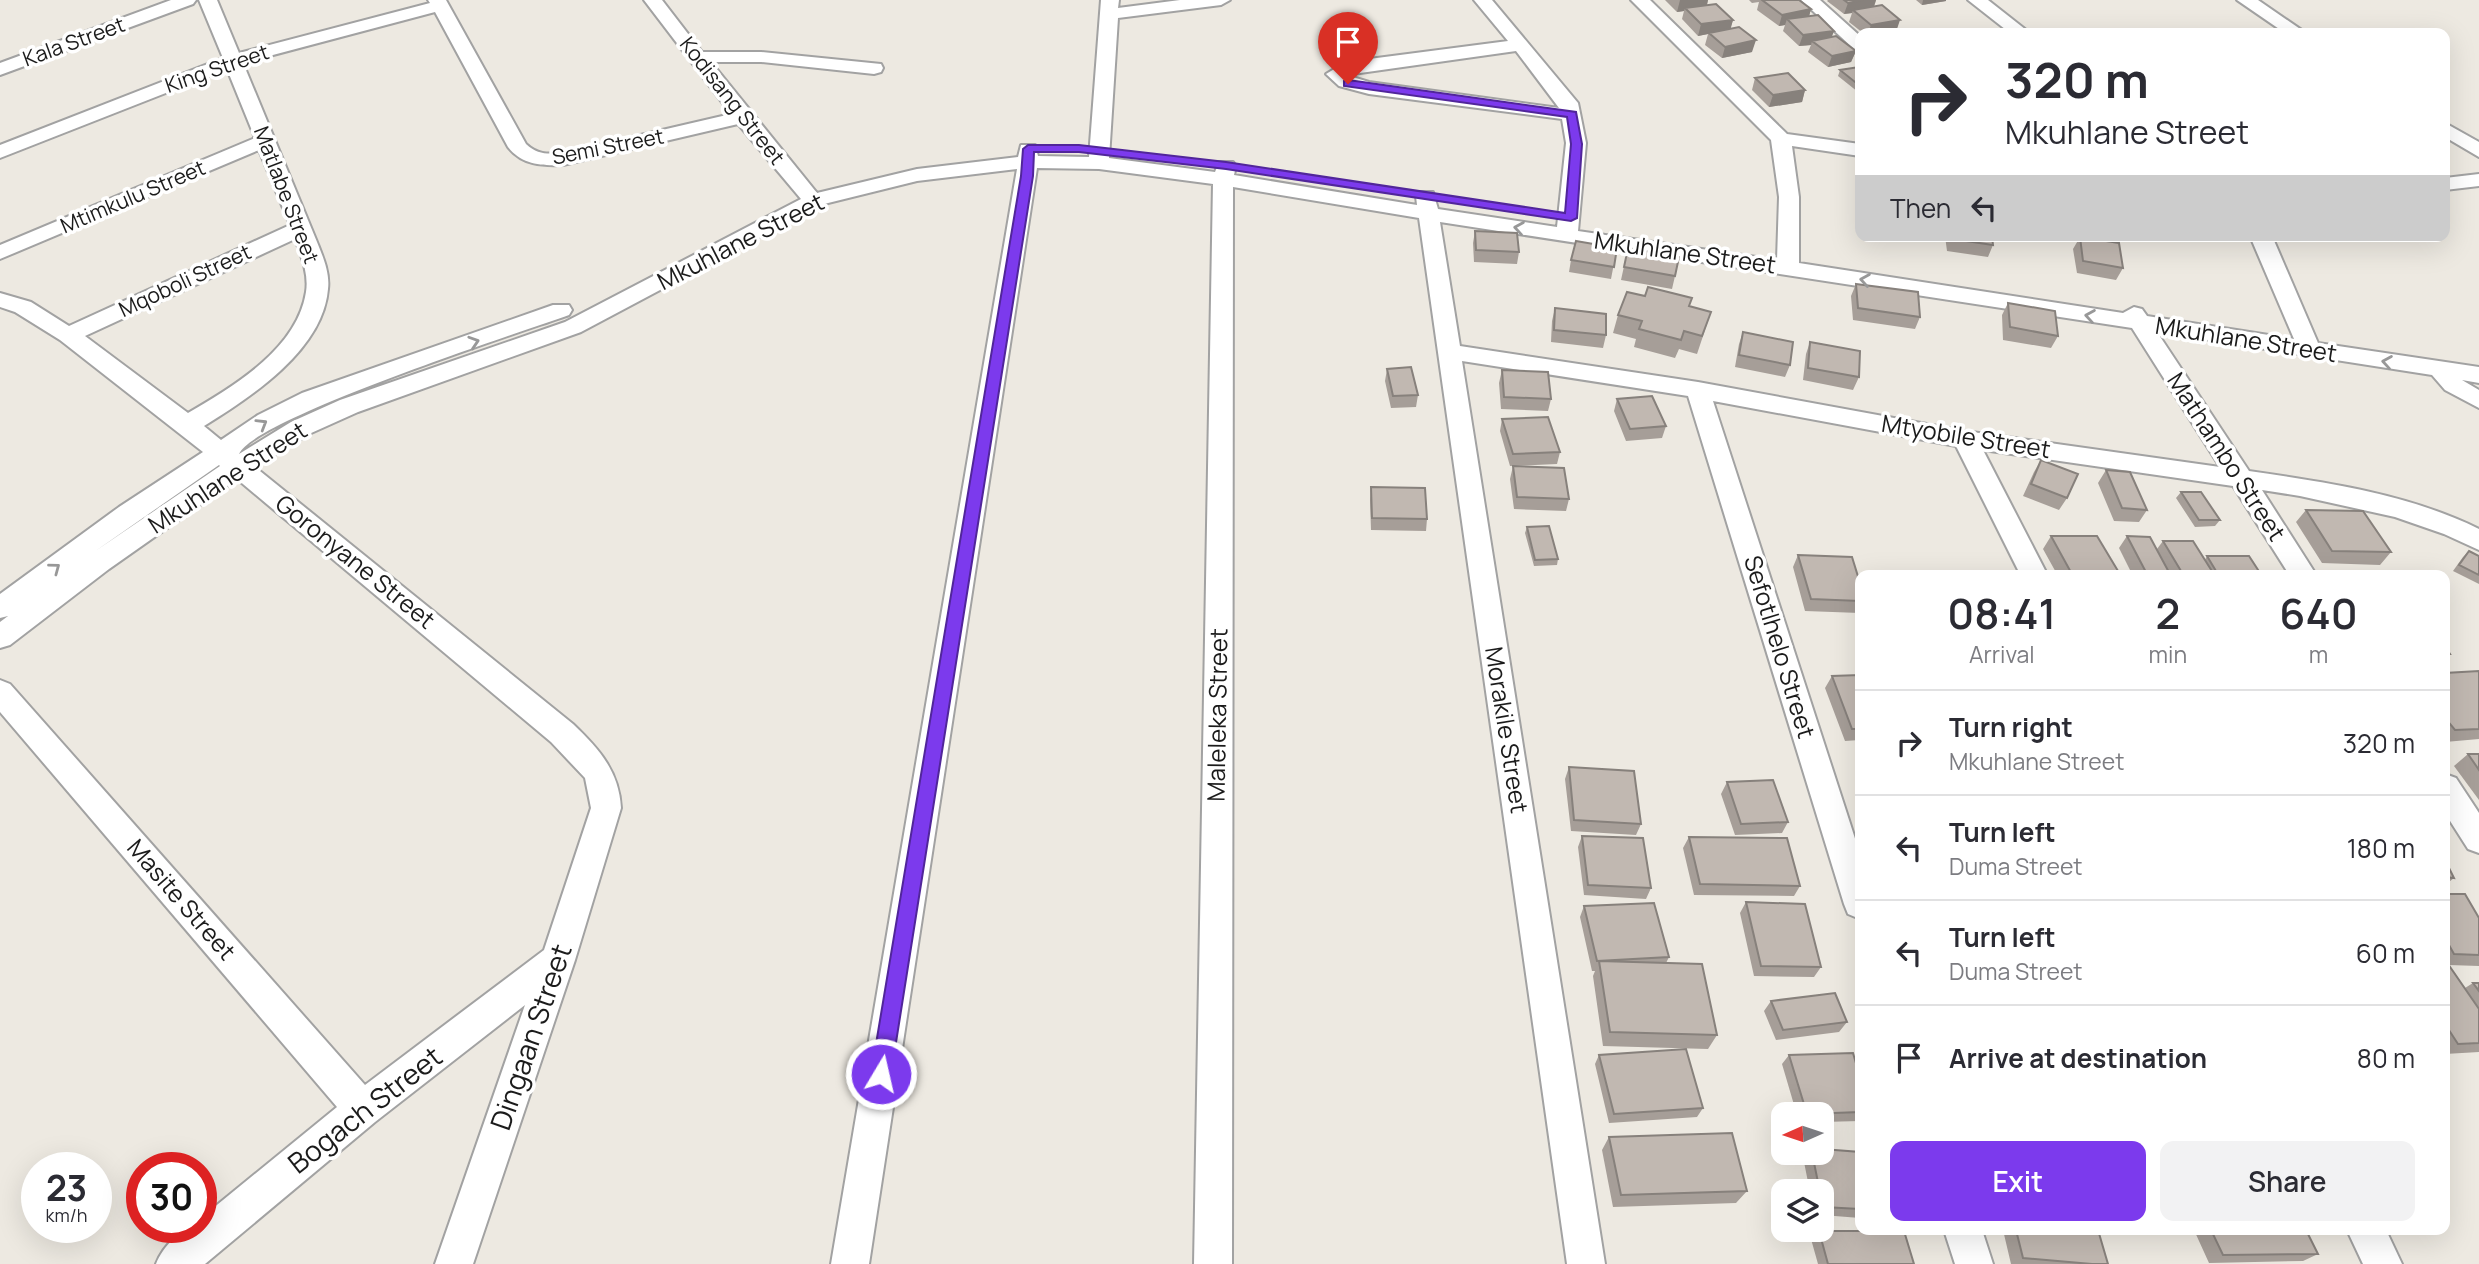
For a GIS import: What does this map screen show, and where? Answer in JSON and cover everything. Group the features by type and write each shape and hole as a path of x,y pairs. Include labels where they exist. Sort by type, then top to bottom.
{"street":[{"name":"Kala Street","path":"0,69 187,0"},
{"name":"Matlabe Street","path":"187,425 250,384 280,359 300,331 313,306 318,280 301,228 208,0"},
{"name":"Kodisang Street","path":"653,0 807,195"},
{"path":"1100,157 1106,4 1221,0"},
{"path":"1483,0 1561,93 1572,115 1576,144 1569,227"},
{"path":"1640,0 1781,139 1790,197 1788,260"},
{"path":"1810,0 1855,40"},
{"path":"1977,0 2014,28"},
{"path":"2246,0 2289,28"},
{"name":"King Street","path":"0,152 233,60 439,3"},
{"name":"Semi Street","path":"439,3 517,147 528,156 544,160 584,155 743,117"},
{"path":"1520,45 1346,68 1335,74 1348,84 1369,88 1572,115"},
{"path":"697,57 761,57 874,68"},
{"path":"2450,131 2479,151"},
{"path":"1781,139 1855,149"},
{"name":"Mtimkulu Street","path":"0,253 266,140"},
{"path":"850,1264 1028,156"},
{"name":"Mkuhlane Street","path":"0,608 128,514 228,459 349,406 573,327 807,195 1028,156 1100,157 1224,173 1788,260 2126,303 2306,340 2435,360 2479,375"},
{"name":"Maleleka Street","path":"1213,1264 1224,173"},
{"path":"2450,183 2479,180"},
{"name":"Morakile Street","path":"1427,205 1586,1264"},
{"name":"Mqoboli Street","path":"68,335 301,228"},
{"path":"2264,242 2306,340"},
{"name":"Mkuhlane Street","path":"1788,260 2140,324 2306,340"},
{"name":"Goronyane Street","path":"0,300 23,307 68,335 187,425 562,733 592,762 604,782 606,808"},
{"name":"Mathambo Street","path":"2126,303 2300,570"},
{"name":"Mtyobile Street","path":"1449,352 1698,390 1965,439 2300,487 2399,509 2453,527 2479,540"},
{"name":"Mkuhlane Street","path":"2435,360 2479,359"},
{"path":"2435,360 2453,385 2479,400"},
{"name":"Sefotlhelo Street","path":"1698,390 1855,888"},
{"path":"1965,439 2032,570"},
{"name":"Mkuhlane Street","path":"0,637 100,562 228,459"},
{"name":"Masite Street","path":"0,692 362,1109"},
{"path":"2450,795 2479,839"},
{"name":"Dingaan Street","path":"454,1264 558,960 606,808"},
{"name":"Bogach Street","path":"175,1264 362,1109 558,960"},
{"path":"1964,1235 1973,1264"},
{"path":"2368,1235 2383,1264"}],"building":[{"path":"1762,0 1799,0 1811,9 1782,15"},
{"path":"1716,4 1733,20 1701,24 1685,8"},
{"path":"1882,5 1900,20 1871,25 1853,10"},
{"path":"1818,15 1834,31 1803,35 1787,19"},
{"path":"1739,27 1756,40 1725,47 1709,33"},
{"path":"1836,36 1855,51 1832,56 1812,41"},
{"path":"1855,68 1855,82 1840,70"},
{"path":"1788,73 1805,90 1773,95 1755,78"},
{"path":"1475,231 1517,233 1519,252 1476,250"},
{"path":"1576,241 1617,248 1614,267 1571,260"},
{"path":"2081,242 2119,243 2123,268 2083,261"},
{"path":"1628,248 1679,257 1675,276 1624,267"},
{"path":"1856,284 1918,292 1920,317 1858,308"},
{"path":"1648,287 1692,298 1689,306 1711,312 1702,336 1684,331 1681,340 1639,329 1642,321 1618,315 1627,292 1645,296"},
{"path":"2008,303 2055,311 2058,336 2010,327"},
{"path":"1555,308 1606,314 1606,335 1554,330"},
{"path":"1743,332 1793,342 1790,365 1739,355"},
{"path":"1810,342 1860,351 1859,377 1808,368"},
{"path":"1411,367 1418,395 1393,396 1387,369"},
{"path":"1502,370 1548,372 1551,399 1504,397"},
{"path":"1652,396 1666,426 1630,429 1617,399"},
{"path":"1548,417 1560,452 1513,454 1502,419"},
{"path":"2041,460 2078,474 2067,498 2031,484"},
{"path":"1513,466 1564,468 1569,499 1517,497"},
{"path":"2106,470 2130,472 2147,510 2122,508"},
{"path":"1371,487 1425,488 1427,519 1372,518"},
{"path":"2181,492 2201,492 2220,520 2199,520"},
{"path":"2306,510 2363,511 2391,552 2332,551"},
{"path":"1549,526 1558,559 1535,560 1527,527"},
{"path":"2051,536 2097,536 2117,570 2070,570"},
{"path":"2127,536 2150,537 2168,570 2145,570"},
{"path":"2163,541 2193,541 2211,570 2180,570"},
{"path":"2469,551 2479,556 2479,575 2459,565"},
{"path":"1798,555 1852,557 1856,570 1855,601 1811,599"},
{"path":"2207,556 2249,556 2258,570 2215,570"},
{"path":"2479,671 2479,729 2455,730 2450,724 2450,673"},
{"path":"1855,675 1855,729 1852,729 1832,676"},
{"path":"2468,754 2479,754 2479,770"},
{"path":"1569,767 1634,771 1641,824 1574,820"},
{"path":"1773,780 1788,822 1741,824 1727,782"},
{"path":"1582,836 1643,838 1651,888 1588,885"},
{"path":"1689,837 1787,838 1800,886 1700,884"},
{"path":"2450,894 2465,894 2479,918 2479,955 2454,954 2450,947"},
{"path":"1746,902 1805,904 1821,967 1761,966"},
{"path":"1654,903 1669,957 1597,961 1584,906"},
{"path":"1599,961 1702,964 1717,1035 1610,1032"},
{"path":"2450,967 2479,1009 2479,1043 2458,1044 2450,1032"},
{"path":"1835,993 1847,1022 1783,1030 1771,1001"},
{"path":"1686,1049 1703,1108 1614,1114 1599,1055"},
{"path":"1853,1053 1855,1112 1834,1113 1834,1102 1803,1102 1789,1055"},
{"path":"1732,1133 1747,1191 1621,1195 1609,1137"},
{"path":"1834,1150 1855,1152 1855,1209 1834,1208 1834,1179 1817,1179 1815,1166 1834,1166"},
{"path":"1834,1231 1855,1231 1855,1235 1905,1235 1914,1264 1828,1264 1822,1242 1834,1242"},
{"path":"2017,1235 2099,1235 2108,1264 2092,1264 2023,1258"},
{"path":"2213,1235 2308,1235 2318,1254 2223,1255"}],"route":[{"path":"881,1074 1029,164 1028,149 1079,148 1226,166 1571,218 1576,144 1572,115 1348,84"}]}
